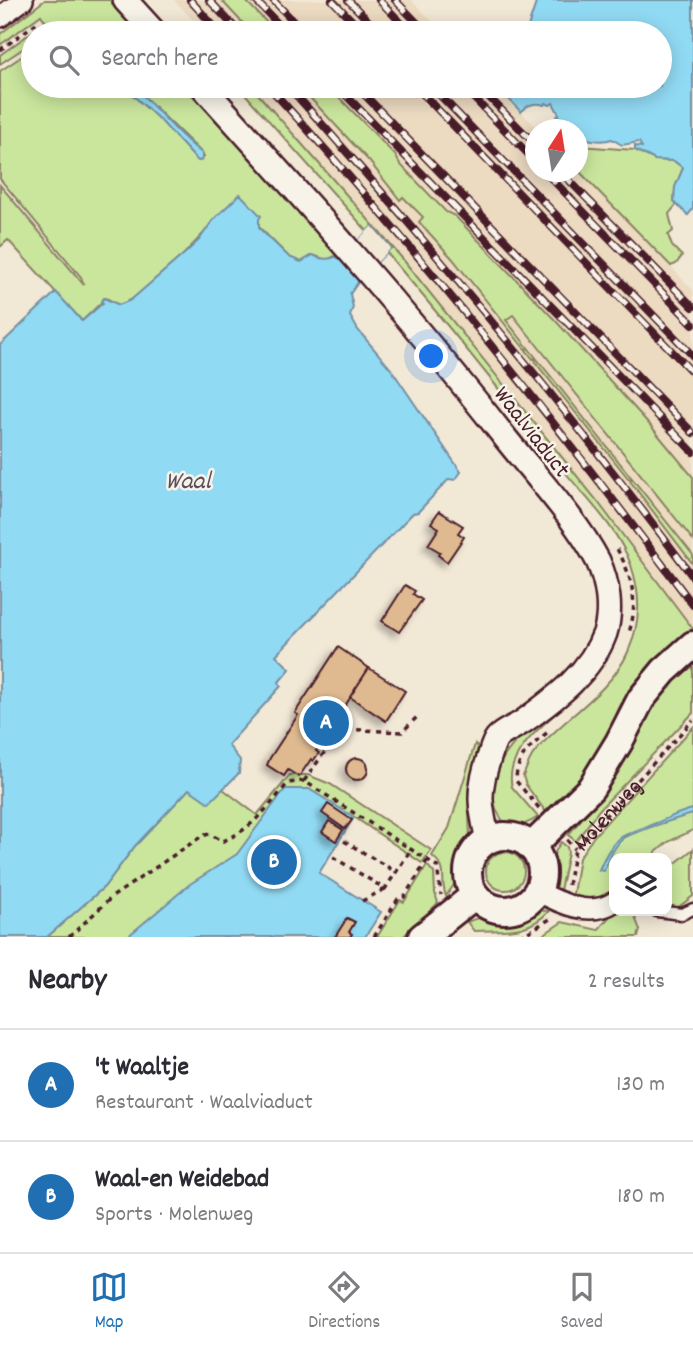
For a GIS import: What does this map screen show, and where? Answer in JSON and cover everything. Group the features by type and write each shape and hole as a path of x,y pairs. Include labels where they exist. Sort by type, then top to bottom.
{"main road":[{"name":"Molenweg","path":"531,847 590,788 619,742 640,699 664,671 693,645"},
{"path":"511,836 531,847 540,860 542,876 537,891 525,904 507,909 489,906 475,895 469,880 469,864 476,850 488,840 511,836"},
{"path":"422,937 475,895"}],"street":[{"path":"0,17 23,0"},
{"path":"125,0 144,21"},
{"name":"Waalviaduct","path":"213,98 369,271 581,533 599,563 608,593 609,620 601,643 588,665 571,684 549,703 496,739 480,784 480,808 488,840"},
{"path":"537,891 562,904 588,909 609,905"}],"lane":[{"path":"672,913 682,914 693,909"}],"path":[{"path":"0,50 21,34"},
{"path":"615,545 625,563 634,591 633,621 625,641"},
{"path":"304,781 341,729 402,732 419,715"},
{"name":"Molenweg","path":"562,904 575,849 693,720"},
{"path":"555,725 528,748 520,760 516,781 575,849"},
{"path":"69,937 112,897 202,836 209,834 223,841 235,836 258,819 288,783 304,781 428,859 374,937"},
{"path":"344,841 396,872"},
{"path":"362,901 385,889 412,848"},
{"path":"333,857 385,889"},
{"path":"509,937 525,934 539,927 548,921 562,904"}],"shaded area":[{"path":"174,0 411,0 432,21 194,21"},
{"path":"261,98 507,98 528,119 525,119 525,182 588,180 693,290 693,629 598,502"}],"green space":[{"path":"45,0 115,0 135,21 45,21 41,15 33,21 21,21 21,30 0,45 0,34"},
{"path":"221,0 245,0 265,21 241,21"},
{"path":"21,40 21,50 0,64 0,55"},
{"path":"21,57 21,98 136,98 200,161 204,157 202,153 145,98 206,98 331,240 327,244 337,255 327,260 313,255 301,262 289,257 259,227 259,218 205,232 131,300 119,305 106,298 82,321 8,240 0,247 0,185 84,285 81,277 0,179 0,71"},
{"path":"249,98 262,98 401,257 598,502 693,629 633,687 623,700 615,726 581,782 546,812 526,785 523,776 533,754 598,693 628,652 638,608 637,587 631,565 609,525 386,252 391,248 372,226 367,231"},
{"path":"310,98 340,98 446,212 455,216 555,320 693,477 693,540 513,315 506,320 693,555 693,564 631,479 536,363 535,358 533,359 452,258 419,222 423,217 403,197 400,200 369,161"},
{"path":"588,147 635,150 655,160 674,161 683,168 675,188 674,202 677,204 669,214 673,231 668,235 672,246 682,256 671,266 588,180"},
{"path":"693,661 693,713 599,810 576,841 568,835 608,787 648,709"},
{"path":"586,685 581,692 523,746 515,760 511,773 512,787 538,817 522,825 505,824 494,803 493,782 501,763 531,726"},
{"path":"693,727 693,830 668,842 655,853 609,853 609,892 594,900 572,900 579,858 594,836"},
{"path":"475,744 478,747 468,792 470,837 456,882 446,896 441,866 432,856 449,828"},
{"path":"290,775 308,775 330,784 431,850 422,863 354,817 318,873 225,937 47,937 104,887 135,846 189,789 200,796 223,789 257,815"},
{"path":"561,842 567,847 568,853 559,895 552,882 551,868"},
{"path":"693,849 693,896 672,912 672,866"},
{"path":"505,852 518,858 524,871 518,884 505,890 492,884 486,871 492,858"},
{"path":"427,865 434,873 438,903 403,937 377,937 400,900 404,902"},
{"path":"529,910 549,911 532,924 514,929 474,931 467,922 483,917 513,915"},
{"path":"610,916 635,916 640,930 638,937 540,937 562,922 598,930"}],"water":[{"path":"537,0 693,0 693,209 688,215 674,202 675,187 683,168 674,161 655,160 635,150 635,146 642,147 639,142 622,145 612,139 588,139 588,119 565,119 557,116 559,114 553,103 531,105 521,112 508,98 672,98 672,21 530,21"},
{"path":"136,98 146,98 202,153 202,160 198,161"},
{"name":"Waal","path":"240,194 261,216 259,228 289,257 301,262 313,255 321,258 338,256 372,226 391,248 350,294 353,307 350,316 358,330 391,369 461,472 455,480 449,479 418,512 413,513 276,655 290,669 279,682 281,686 228,745 240,760 239,773 209,803 189,789 135,846 104,887 47,937 0,937 0,345 56,292 82,321 103,303 101,301 104,298 119,305 131,300 199,240 213,220"},
{"path":"285,789 309,789 354,817 319,873 381,912 365,937 127,937 190,884 237,854"},
{"path":"693,809 693,814 624,838 609,853 604,871 599,870 609,849 620,838"}],"pier":[{"path":"372,226 391,248 359,281 337,255 349,249"}],"building":[{"path":"439,511 463,526 458,533 464,537 447,562 438,555 440,552 428,545 439,528 431,523"},
{"path":"405,585 415,591 413,594 422,600 399,632 382,621"},
{"path":"338,647 369,668 331,728 335,730 331,736 327,734 313,761 311,759 299,777 288,770 284,776 267,765 298,715 295,713"},
{"path":"369,668 405,691 386,721 350,697"},
{"path":"357,758 365,761 368,769 365,777 357,780 349,777 346,769 349,761"},
{"path":"328,804 352,820 345,829 322,813"},
{"path":"329,821 343,830 336,841 322,832"},
{"path":"347,918 355,922 349,932 352,934 350,937 335,937"}],"railway":[{"path":"190,0 209,21"},
{"path":"209,0 229,21"},
{"path":"255,0 275,21"},
{"path":"273,0 293,21"},
{"path":"332,0 352,21"},
{"path":"348,0 368,21"},
{"path":"379,0 399,21"},
{"path":"395,0 415,21"},
{"path":"279,98 379,211 487,340 693,605"},
{"path":"299,98 496,327 693,577"},
{"path":"349,98 693,452"},
{"path":"368,98 693,433"},
{"path":"427,98 693,373"},
{"path":"443,98 693,356"},
{"path":"474,98 525,151"},
{"path":"490,98 525,134"},
{"path":"555,182 693,324"},
{"path":"571,182 693,307"}],"place":[{"name":"'t Waaltje","path":"326,723"},
{"name":"Waal-en Weidebad","path":"274,862"}]}
